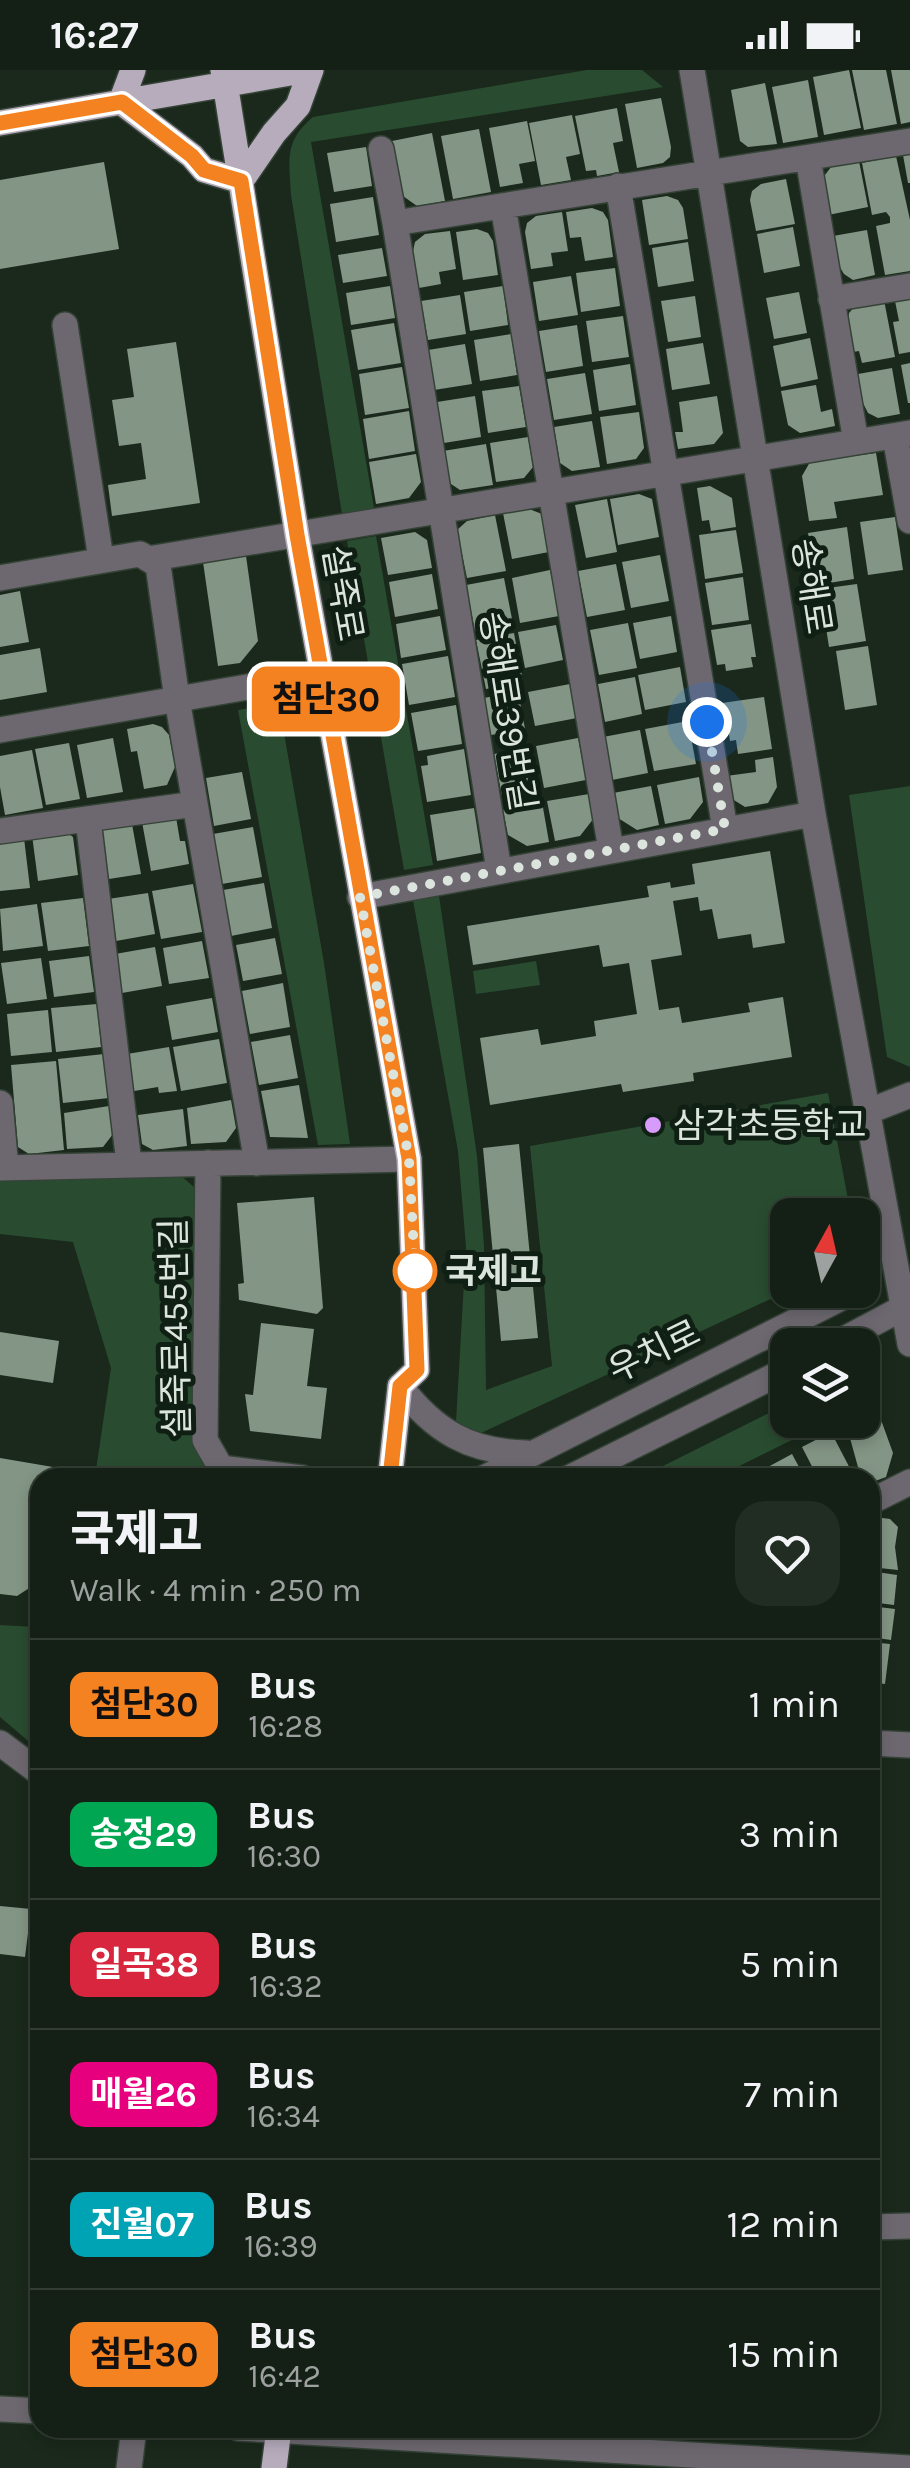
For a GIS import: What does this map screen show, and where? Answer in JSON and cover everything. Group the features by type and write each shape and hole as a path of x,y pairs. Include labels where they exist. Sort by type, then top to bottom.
{"main road":[{"path":"122,102 133,70"},
{"path":"0,123 122,102 224,77 310,70 298,106 241,181 204,170 192,156 122,102"},
{"name":"설죽로","path":"224,77 297,535 409,1159 417,1370 400,1386 391,1468"},
{"path":"274,2468 278,2438"}],"street":[{"name":"송해로","path":"692,70 814,814 867,1112 904,1266 910,1344"},
{"path":"395,223 910,141"},
{"name":"송해로39번길","path":"381,149 499,870"},
{"path":"808,158 856,442"},
{"path":"618,186 725,829"},
{"path":"503,206 611,850"},
{"path":"830,300 910,286"},
{"path":"65,325 100,559"},
{"path":"148,559 903,434 910,521"},
{"path":"0,578 140,554 158,565 177,700 257,1163"},
{"path":"0,730 322,674"},
{"path":"0,831 195,804"},
{"path":"360,897 814,814"},
{"path":"88,818 129,1163"},
{"path":"867,1112 910,1095"},
{"path":"0,1103 3,1168 409,1159"},
{"name":"설죽로455번길","path":"208,1163 205,1440 221,1468"},
{"name":"우치로","path":"880,1278 904,1266"},
{"path":"865,1328 907,1306"},
{"name":"우치로","path":"503,1468 820,1308"},
{"path":"590,1468 770,1378"},
{"path":"400,1386 413,1403 466,1444 498,1452 531,1453"},
{"path":"880,1497 910,1482"},
{"path":"0,1743 30,1766"},
{"path":"880,1743 910,1744"},
{"path":"880,2228 910,2226"},
{"path":"0,2409 30,2410"},
{"path":"130,2468 133,2438"},
{"path":"602,2438 910,2468"}],"green space":[{"path":"587,70 642,70 663,87 311,142 374,508 342,514 291,195 289,161 297,134 313,117"},
{"path":"376,536 433,865 404,870 347,541"},
{"path":"267,705 280,710 324,963 350,1144 318,1145 238,710"},
{"path":"910,786 910,1067 887,1057 849,795"},
{"path":"439,896 477,1156 484,1246 486,1390 552,1366 530,1146 828,1093 848,1198 770,1198 770,1299 481,1433 459,1437 456,1422 466,1247 458,1151 413,900"},
{"path":"536,961 540,985 476,994 473,971"},
{"path":"179,1174 195,1188 193,1447 208,1468 96,1468 111,1368 73,1242 0,1234 0,1177"},
{"path":"770,1412 770,1438 796,1438 735,1468 659,1468"},
{"path":"0,1625 30,1627 30,1742 0,1717"}],"building":[{"path":"849,70 861,128 824,135 813,77"},
{"path":"852,70 886,70 897,124 864,130"},
{"path":"891,70 910,70 910,122 901,124"},
{"path":"808,80 818,137 783,143 772,87"},
{"path":"765,83 777,144 748,147 740,141 731,90"},
{"path":"661,98 670,157 663,163 637,168 625,104"},
{"path":"617,108 623,141 613,143 619,172 597,176 596,170 586,171 575,116"},
{"path":"572,115 580,154 566,157 571,180 541,185 529,123"},
{"path":"527,121 535,161 519,164 523,183 500,187 489,128"},
{"path":"479,129 491,192 453,199 441,136"},
{"path":"432,133 445,201 417,206 403,196 392,141"},
{"path":"366,147 372,186 334,192 327,153"},
{"path":"910,154 910,183 908,183 903,155"},
{"path":"896,156 910,220 910,271 885,275 876,226 890,223 890,217 886,212 872,215 862,163"},
{"path":"859,161 868,207 828,215 825,175 831,167"},
{"path":"104,162 119,249 0,269 0,180"},
{"path":"786,179 795,224 756,231 752,191 761,184"},
{"path":"667,196 678,200 683,208 688,239 649,245 642,200"},
{"path":"373,197 379,235 336,242 330,204"},
{"path":"592,208 603,212 608,220 613,257 585,261 581,237 570,238 566,212"},
{"path":"562,212 568,251 551,253 553,266 531,269 527,223 536,216"},
{"path":"793,227 800,266 764,273 757,234"},
{"path":"477,229 488,233 493,241 498,275 463,280 456,232"},
{"path":"867,230 875,275 853,280 838,264 833,236"},
{"path":"450,231 456,269 439,272 441,284 419,288 415,242 425,234"},
{"path":"688,242 694,281 658,287 652,248"},
{"path":"382,248 387,276 343,283 338,255"},
{"path":"615,268 620,306 581,312 576,273"},
{"path":"571,276 578,315 539,321 533,282"},
{"path":"390,286 395,318 351,325 346,293"},
{"path":"503,286 508,325 470,331 464,292"},
{"path":"799,292 807,333 774,339 766,298"},
{"path":"460,295 466,334 428,340 421,301"},
{"path":"695,296 701,337 668,342 661,301"},
{"path":"910,298 910,352 899,354 893,322 899,321 895,301"},
{"path":"884,300 895,357 862,363 859,351 853,352 849,313 856,305"},
{"path":"623,316 629,357 592,362 586,321"},
{"path":"394,323 401,363 358,370 351,330"},
{"path":"577,325 583,366 546,372 539,331"},
{"path":"511,334 517,375 480,381 474,340"},
{"path":"810,338 818,379 781,387 773,346"},
{"path":"176,342 200,503 112,516 108,485 146,479 141,443 119,446 112,400 134,397 127,349"},
{"path":"703,343 710,384 672,390 666,349"},
{"path":"465,344 472,384 434,390 428,350"},
{"path":"910,363 910,403 908,403 901,365"},
{"path":"630,364 636,405 599,411 593,370"},
{"path":"402,367 409,408 365,415 359,374"},
{"path":"892,368 900,414 878,418 868,413 863,403 858,374"},
{"path":"585,373 592,414 554,420 547,379"},
{"path":"816,385 821,412 832,409 835,426 800,433 788,425 781,391"},
{"path":"519,386 526,427 488,433 482,391"},
{"path":"475,396 481,437 444,443 437,402"},
{"path":"717,396 723,433 714,444 678,449 675,432 683,432 679,402"},
{"path":"409,411 415,451 369,459 363,419"},
{"path":"639,412 644,448 636,459 607,464 600,417"},
{"path":"592,421 600,467 572,471 560,463 554,427"},
{"path":"528,437 533,467 524,478 496,482 490,443"},
{"path":"486,444 493,485 460,490 448,482 443,451"},
{"path":"876,453 883,495 834,502 837,518 809,521 802,476 810,462"},
{"path":"416,454 421,482 409,498 376,504 369,462"},
{"path":"710,486 732,498 736,527 711,531 709,520 702,521 697,488"},
{"path":"639,494 652,499 659,537 618,545 610,499"},
{"path":"607,499 617,552 586,558 575,505"},
{"path":"529,509 542,514 549,552 512,559 503,513"},
{"path":"495,515 506,571 467,578 457,530 467,521"},
{"path":"895,517 903,570 868,575 860,522"},
{"path":"847,527 854,579 816,585 808,533"},
{"path":"736,530 743,573 705,579 699,535"},
{"path":"415,532 427,540 432,568 388,575 381,538"},
{"path":"660,555 669,601 631,608 622,562"},
{"path":"246,556 258,641 240,663 218,666 203,562"},
{"path":"616,564 625,610 587,617 578,571"},
{"path":"550,570 559,616 520,623 512,578"},
{"path":"432,574 438,609 395,617 389,582"},
{"path":"743,577 749,620 712,625 705,583"},
{"path":"504,578 513,624 475,631 466,585"},
{"path":"857,584 866,641 829,647 820,589"},
{"path":"20,591 29,642 0,647 0,595"},
{"path":"440,616 446,650 401,658 396,624"},
{"path":"671,616 677,652 640,659 633,623"},
{"path":"628,623 637,668 599,675 590,630"},
{"path":"751,624 756,657 751,657 753,667 726,671 725,664 717,665 711,630"},
{"path":"556,625 563,660 525,668 518,632"},
{"path":"514,633 523,682 486,689 476,640"},
{"path":"868,646 877,705 845,710 836,651"},
{"path":"40,648 47,692 0,700 0,655"},
{"path":"448,656 455,697 409,705 402,664"},
{"path":"680,667 686,702 645,710 638,675"},
{"path":"635,677 642,714 605,722 598,684"},
{"path":"570,684 577,718 535,726 528,692"},
{"path":"518,691 525,729 491,735 484,698"},
{"path":"764,697 772,749 738,754 736,740 730,741 727,720 718,722 715,704"},
{"path":"456,705 462,744 418,751 411,713"},
{"path":"688,721 696,764 654,771 645,729"},
{"path":"153,724 169,735 175,767 167,785 144,789 137,751 131,752 127,729"},
{"path":"640,730 648,773 612,780 603,737"},
{"path":"113,738 123,792 87,798 77,745"},
{"path":"578,738 586,780 544,788 536,746"},
{"path":"69,743 80,799 46,805 35,749"},
{"path":"530,747 539,789 502,796 494,754"},
{"path":"464,749 471,795 427,802 421,766 428,765 427,756"},
{"path":"32,750 43,808 5,815 0,756"},
{"path":"773,757 777,787 768,803 745,807 729,797 726,776 756,772 755,760"},
{"path":"242,772 251,819 214,826 206,778"},
{"path":"699,777 703,802 690,819 665,824 657,785"},
{"path":"651,786 659,825 637,830 618,818 613,793"},
{"path":"589,794 594,818 580,836 555,841 547,801"},
{"path":"542,802 549,842 527,846 508,835 503,810"},
{"path":"474,808 481,853 437,861 430,815"},
{"path":"176,817 189,864 151,871 142,822"},
{"path":"132,824 141,874 109,879 100,830"},
{"path":"253,827 262,877 222,884 213,834"},
{"path":"65,831 73,837 78,875 38,881 32,835"},
{"path":"24,838 30,888 0,891 0,840"},
{"path":"770,851 785,943 753,948 751,934 718,939 712,909 700,911 698,897 673,901 682,955 651,960 659,1010 679,1007 682,1023 750,1012 748,1003 783,997 792,1057 693,1073 694,1081 623,1092 621,1084 490,1105 480,1038 538,1029 541,1045 596,1036 594,1021 637,1014 629,963 603,967 599,945 473,965 467,926 649,897 647,886 670,882 671,888 695,884 692,864"},
{"path":"264,883 272,928 231,936 223,890"},
{"path":"193,884 202,932 161,939 152,891"},
{"path":"148,893 155,934 116,941 108,899"},
{"path":"83,898 89,946 48,951 41,903"},
{"path":"37,904 43,946 3,951 0,909"},
{"path":"275,938 282,974 243,981 236,945"},
{"path":"202,941 209,978 169,984 163,948"},
{"path":"155,947 162,986 122,993 115,954"},
{"path":"89,956 94,992 54,997 49,961"},
{"path":"41,958 47,999 7,1004 1,963"},
{"path":"283,983 290,1027 250,1034 242,991"},
{"path":"212,998 218,1032 172,1040 166,1006"},
{"path":"97,1004 101,1047 56,1052 51,1008"},
{"path":"48,1010 52,1052 11,1056 7,1014"},
{"path":"290,1035 298,1078 259,1085 251,1042"},
{"path":"219,1039 227,1083 181,1091 173,1047"},
{"path":"169,1047 177,1091 159,1093 158,1087 134,1091 127,1054"},
{"path":"104,1054 109,1098 63,1103 58,1059"},
{"path":"56,1061 64,1150 29,1154 18,1147 11,1065"},
{"path":"299,1085 308,1138 270,1137 261,1091"},
{"path":"231,1100 236,1128 226,1142 191,1144 187,1108"},
{"path":"109,1106 113,1134 103,1147 67,1149 64,1113"},
{"path":"183,1109 187,1146 153,1150 142,1144 138,1115"},
{"path":"519,1144 538,1338 501,1341 483,1148"},
{"path":"314,1197 323,1308 317,1314 239,1300 238,1284 244,1283 237,1203"},
{"path":"261,1323 314,1329 307,1386 327,1388 321,1439 250,1431 245,1394 253,1395"},
{"path":"0,1332 59,1341 53,1383 0,1375"},
{"path":"880,1417 893,1453 886,1477 880,1479 880,1468 858,1468 850,1438 880,1438"},
{"path":"819,1438 834,1438 850,1468 813,1468 802,1447"},
{"path":"792,1454 800,1468 766,1468"},
{"path":"0,1458 53,1467 30,1468 30,1588 17,1596 0,1594"},
{"path":"880,1518 890,1519 898,1527 898,1570 880,1568"},
{"path":"880,1572 897,1575 894,1605 880,1603"},
{"path":"880,1607 895,1609 891,1640 880,1638"},
{"path":"880,1643 890,1644 885,1684 880,1683"},
{"path":"0,1906 30,1909 25,1957 0,1954"}],"bus line":[{"name":"첨단30","path":"0,123 122,102 192,156 204,170 241,181 297,535 409,1159 417,1370 400,1386 391,1468"}],"place":[{"name":"삼각초등학교","path":"653,1125"},
{"name":"국제고","path":"415,1271"}],"route":[{"path":"415,1271 409,1159 360,897 725,829 707,722"}]}
